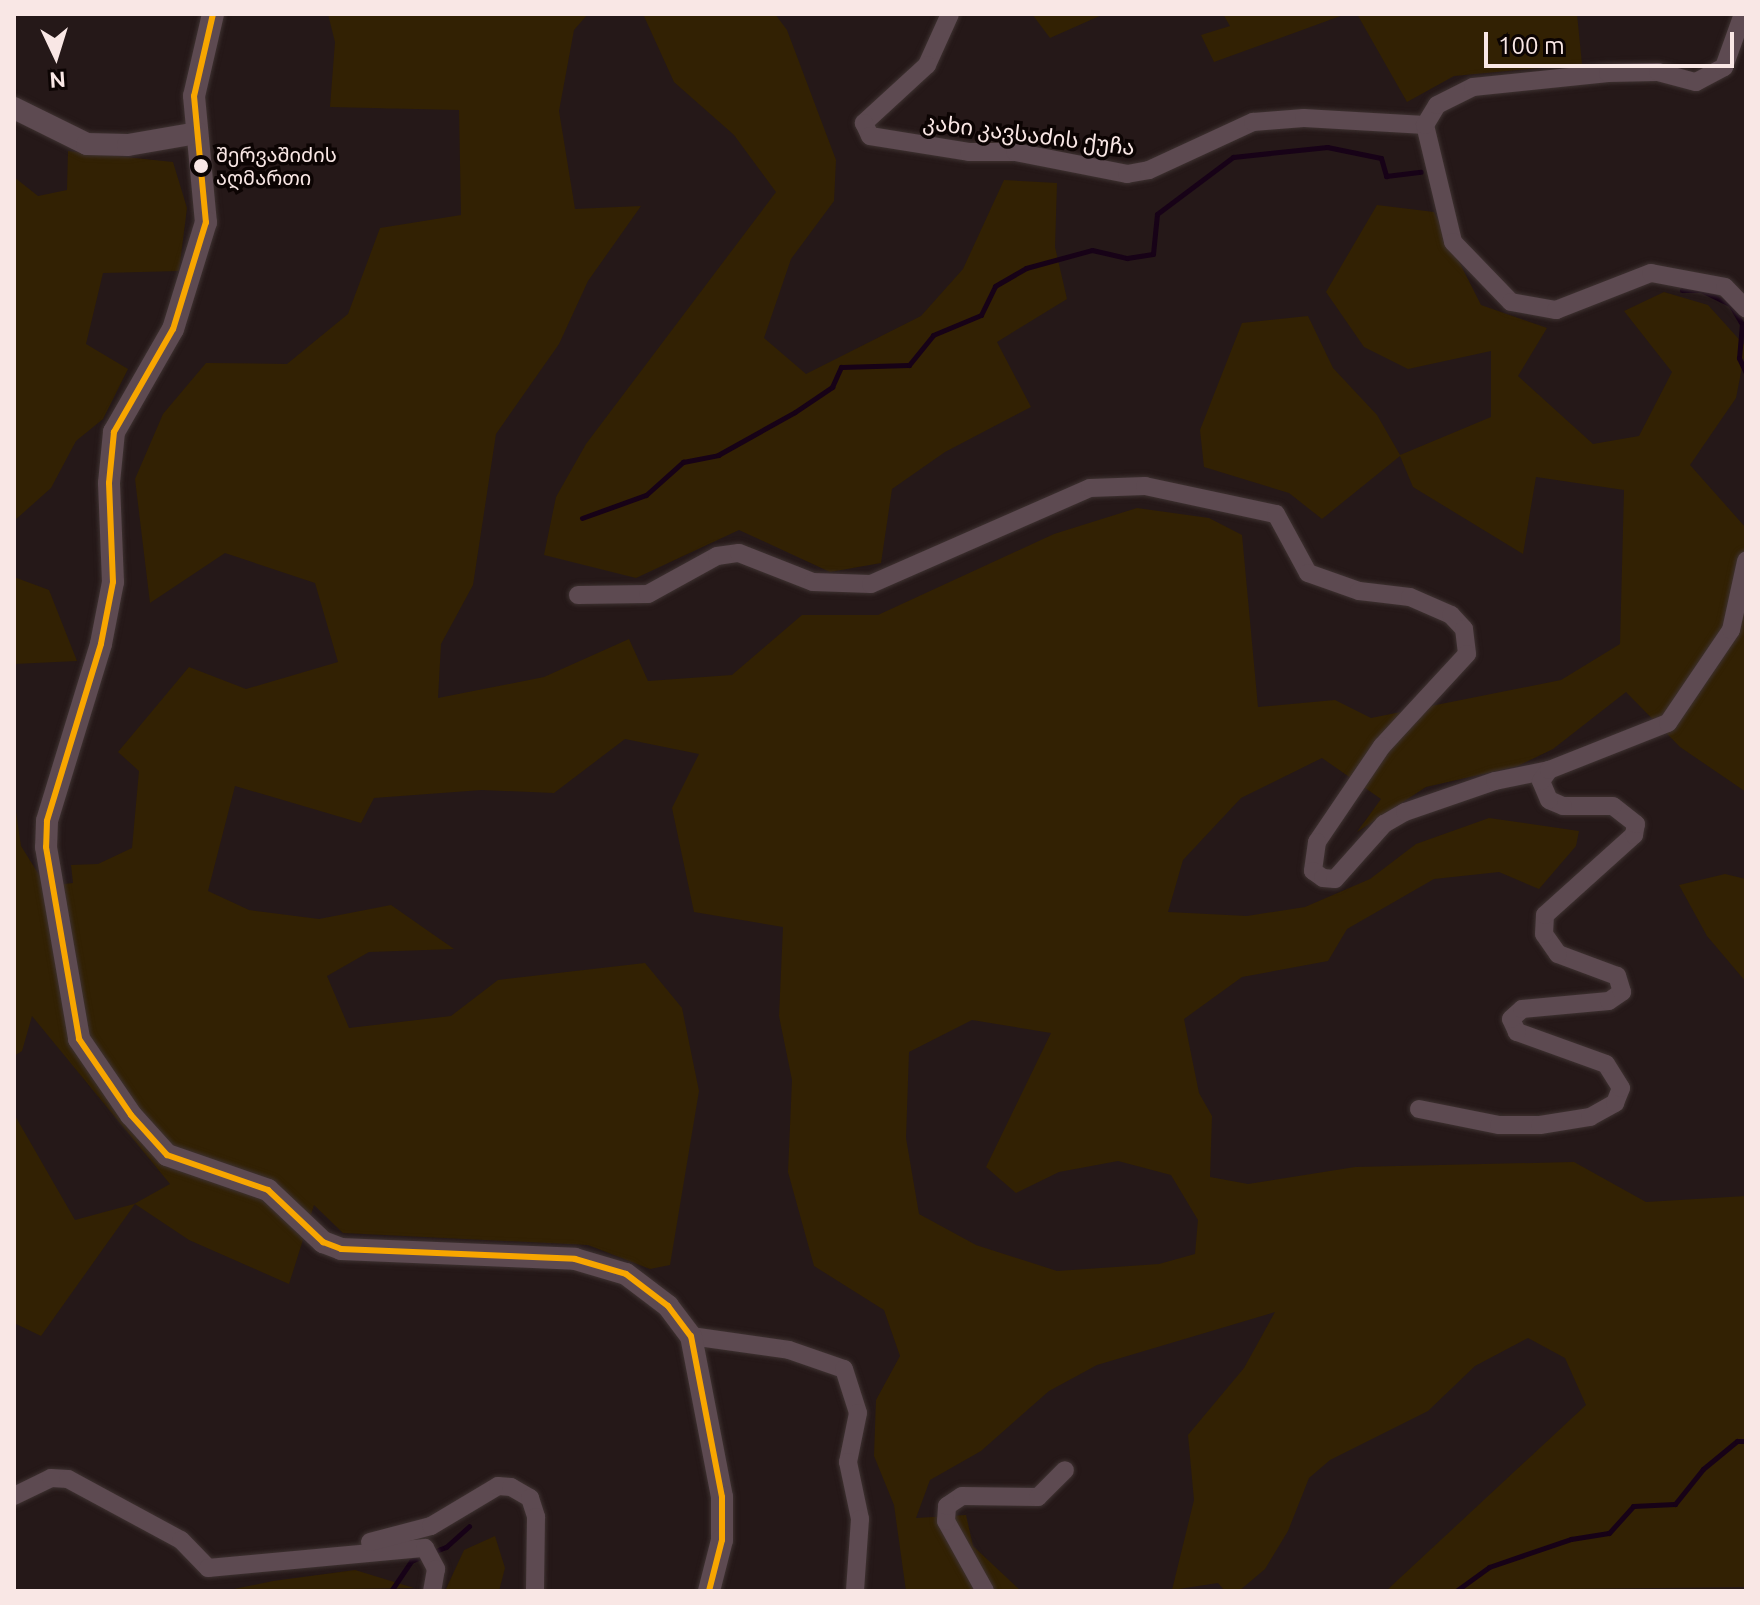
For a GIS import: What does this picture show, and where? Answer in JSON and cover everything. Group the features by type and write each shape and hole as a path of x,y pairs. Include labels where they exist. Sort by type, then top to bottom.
{"street":[{"path":"213,14 196,75 197,133 206,222 173,329 114,432 109,483 113,582 101,644 47,821 46,847 79,1039 131,1115 167,1155 268,1190 323,1242 341,1249 575,1259 626,1274 668,1306 691,1336 722,1497 722,1540 709,1591"},
{"name":"კახი კავსაძის ქუჩა","path":"950,14 927,65 864,123 870,136 969,152 1015,152 1127,174 1149,170 1253,122 1304,118 1425,125"},
{"path":"1743,14 1724,67 1696,82 1658,72 1608,73 1473,87 1437,105 1425,125 1453,242 1511,302 1556,310 1651,273 1725,287 1746,309"},
{"path":"14,108 87,144 128,145 197,133"},
{"path":"578,595 648,594 717,556 739,553 813,582 871,584 1090,488 1115,483 1256,506 1276,514 1308,573 1359,591 1410,597 1451,615 1464,629 1467,654 1382,746 1317,842 1313,871 1335,879 1384,824 1405,812 1495,781 1549,770 1668,723 1731,630 1746,561"},
{"path":"1419,1109 1499,1125 1540,1125 1590,1117 1615,1103 1621,1088 1606,1064 1517,1032 1511,1019 1522,1009 1609,1001 1622,992 1617,976 1558,954 1544,934 1545,915 1634,835 1636,824 1613,806 1563,806 1549,800 1541,781 1549,770"},
{"path":"691,1336 789,1350 844,1369 858,1413 848,1462 860,1519 855,1591"},
{"path":"985,1591 946,1521 947,1506 962,1496 1038,1497 1065,1470"},
{"path":"14,1496 51,1478 68,1479 137,1522 181,1540 208,1568 301,1556 425,1548 436,1569 432,1591"},
{"path":"301,1556 431,1526 498,1486 511,1487 530,1498 536,1517 535,1591"}],"shaded area":[{"path":"328,14 588,14 574,30 559,111 575,209 641,206 588,281 559,344 496,434 473,585 441,644 438,698 544,677 629,639 648,681 732,675 802,615 878,615 1054,534 1137,508 1209,518 1242,535 1258,707 1335,700 1371,718 1561,680 1620,644 1624,490 1536,477 1523,554 1413,487 1400,456 1322,519 1289,493 1204,467 1200,430 1242,323 1308,316 1333,368 1377,415 1400,455 1491,417 1491,351 1408,369 1364,347 1326,292 1377,205 1434,212 1481,305 1547,328 1518,376 1593,444 1639,436 1672,372 1624,311 1664,292 1708,305 1746,347 1736,398 1690,465 1746,528 1746,792 1680,747 1626,692 1553,749 1518,766 1426,787 1357,832 1381,799 1322,758 1241,798 1183,860 1168,912 1247,916 1305,907 1370,879 1416,844 1489,818 1579,831 1576,846 1539,889 1499,872 1434,879 1347,929 1328,961 1242,977 1184,1019 1199,1093 1212,1116 1210,1177 1248,1184 1355,1167 1574,1162 1646,1202 1746,1196 1746,1587 1386,1591 1586,1405 1565,1358 1528,1338 1475,1366 1428,1411 1330,1460 1309,1478 1288,1531 1265,1569 1239,1591 1225,1591 1218,1583 1172,1590 1194,1500 1188,1435 1244,1368 1275,1312 1097,1365 1049,1391 981,1451 930,1480 916,1518 966,1515 973,1546 1021,1591 906,1591 894,1505 874,1456 876,1400 900,1356 884,1310 814,1266 788,1172 792,1080 779,1016 783,927 694,912 672,808 699,754 625,739 554,793 482,790 374,798 361,823 235,786 208,891 249,910 319,919 391,905 454,949 369,952 327,976 349,1028 451,1016 498,980 645,963 682,1008 699,1091 670,1265 650,1269 588,1245 343,1233 314,1205 289,1284 189,1240 135,1204 41,1336 14,1323 14,1114 75,1220 134,1204 170,1184 32,1016 22,1051 14,1056 14,798 21,846 46,886 73,883 71,865 98,864 132,848 139,771 118,752 189,667 246,689 338,662 315,583 225,553 150,603 135,479 163,414 206,363 287,364 348,314 380,228 461,215 459,110 330,107 335,42","holes":["972,1020 1051,1033 986,1167 1016,1193 1059,1172 1118,1161 1171,1175 1198,1220 1195,1254 1159,1264 1057,1271 976,1245 919,1214 906,1138 909,1052"]},
{"path":"643,14 775,14 787,30 836,160 834,201 791,259 764,338 806,374 921,316 963,269 1004,180 1057,183 1055,247 1067,299 997,342 1031,407 945,452 892,489 881,563 830,572 739,530 636,578 544,555 556,497 586,444 776,192 734,135 674,82"},
{"path":"1032,14 1104,14 1050,38"},
{"path":"1223,14 1346,14 1214,62 1201,35 1230,26"},
{"path":"1357,14 1577,14 1582,64 1454,76 1407,102"},
{"path":"68,151 173,162 187,208 179,271 103,273 86,344 128,369 103,419 76,441 51,488 14,521 14,177 38,196 67,190"},
{"path":"14,577 49,590 77,661 14,664"},
{"path":"1725,874 1746,879 1746,982 1707,936 1679,885"},
{"path":"495,1536 505,1568 499,1591 445,1591 464,1550"},
{"path":"355,1570 414,1588 224,1591 273,1581"}],"waterway":[{"path":"582,518 646,495 683,462 718,455 795,412 832,387 841,367 909,365 933,335 981,315 995,286 1026,268 1092,250 1127,258 1153,254 1157,214 1233,157 1327,147 1381,158 1386,176 1421,172"},
{"path":"1682,290 1701,290 1730,304 1742,324 1739,358 1746,373"},
{"path":"1456,1591 1489,1567 1571,1539 1609,1533 1633,1506 1675,1504 1703,1469 1737,1441 1746,1441"},
{"path":"391,1591 411,1561 446,1547 469,1526"}],"transit line":[{"path":"213,14 194,96 206,222 173,329 114,432 109,483 113,582 101,644 47,821 46,847 79,1039 131,1115 167,1155 268,1190 323,1242 341,1249 575,1259 626,1274 668,1306 691,1336 722,1497 722,1540 709,1591"}],"place":[{"name":"შერვაშიძის აღმართი","path":"201,166"}]}
